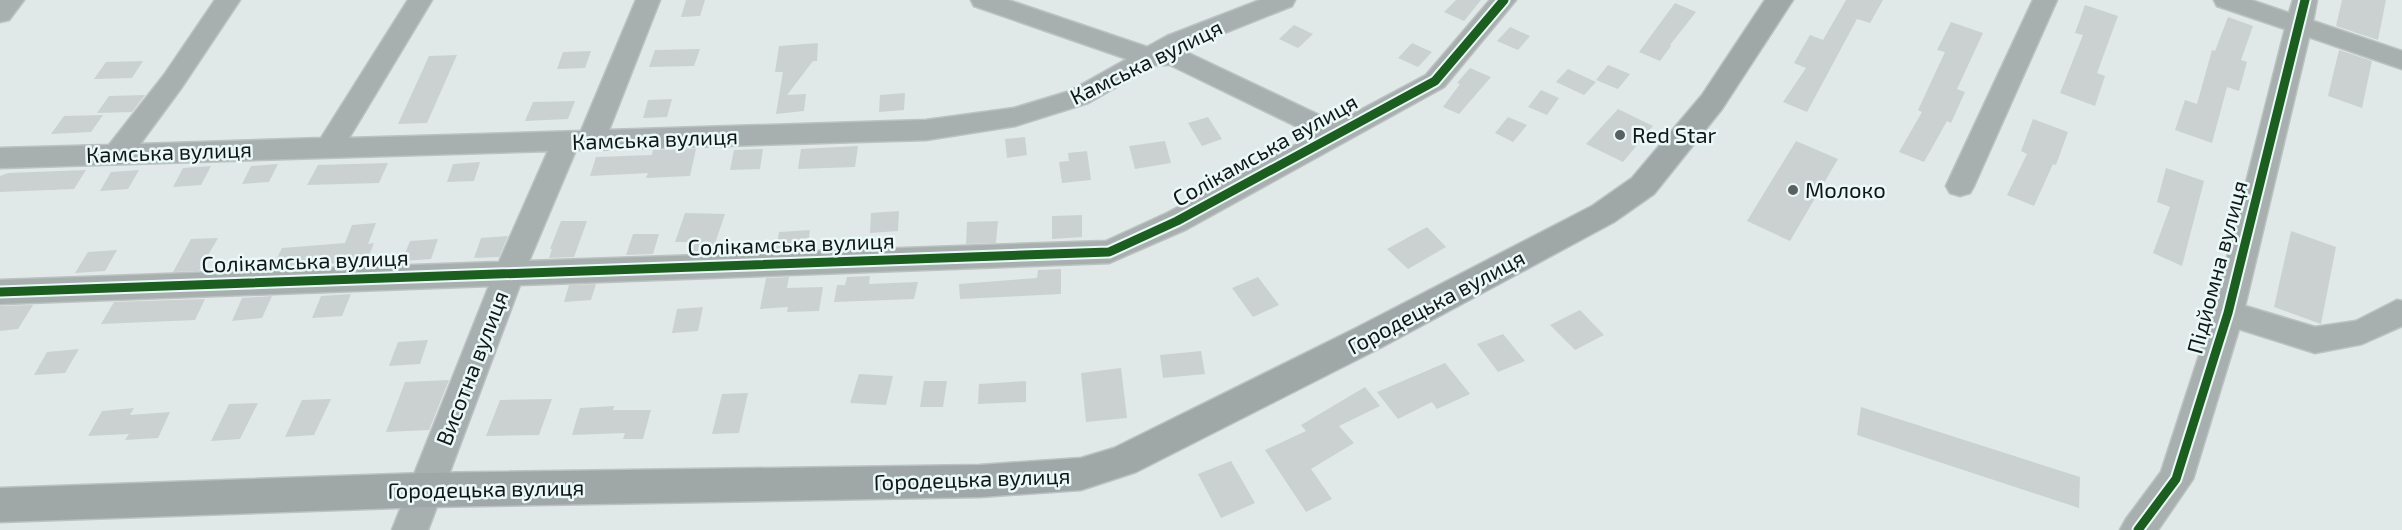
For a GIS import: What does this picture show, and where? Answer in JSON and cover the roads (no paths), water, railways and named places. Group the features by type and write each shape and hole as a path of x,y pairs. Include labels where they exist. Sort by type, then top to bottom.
{"main road":[{"name":"Городецька вулиця","path":"0,505 425,489 980,481 1081,474 1123,461 1368,338 1603,214 1643,186 1712,102 1779,0"}],"street":[{"path":"0,14 12,0"},
{"path":"118,153 173,81 228,0"},
{"path":"329,147 420,0"},
{"name":"Висотна вулиця","path":"410,530 509,273 579,141 648,0"},
{"path":"983,0 1149,57 1174,56 1334,133"},
{"name":"Камська вулиця","path":"0,158 926,130 1004,119 1079,97 1176,42 1283,0"},
{"name":"Солікамська вулиця","path":"0,292 1109,252 1177,221 1334,133 1435,81 1504,0"},
{"path":"1960,186 2045,0"},
{"path":"2226,0 2301,12 2402,60"},
{"name":"Підйомна вулиця","path":"2138,530 2176,479 2228,313 2301,12"},
{"path":"2228,313 2315,340 2362,332 2397,312 2402,314"}],"place":[{"name":"Red Star","path":"1620,135"},
{"name":"Молоко","path":"1793,190"}]}
